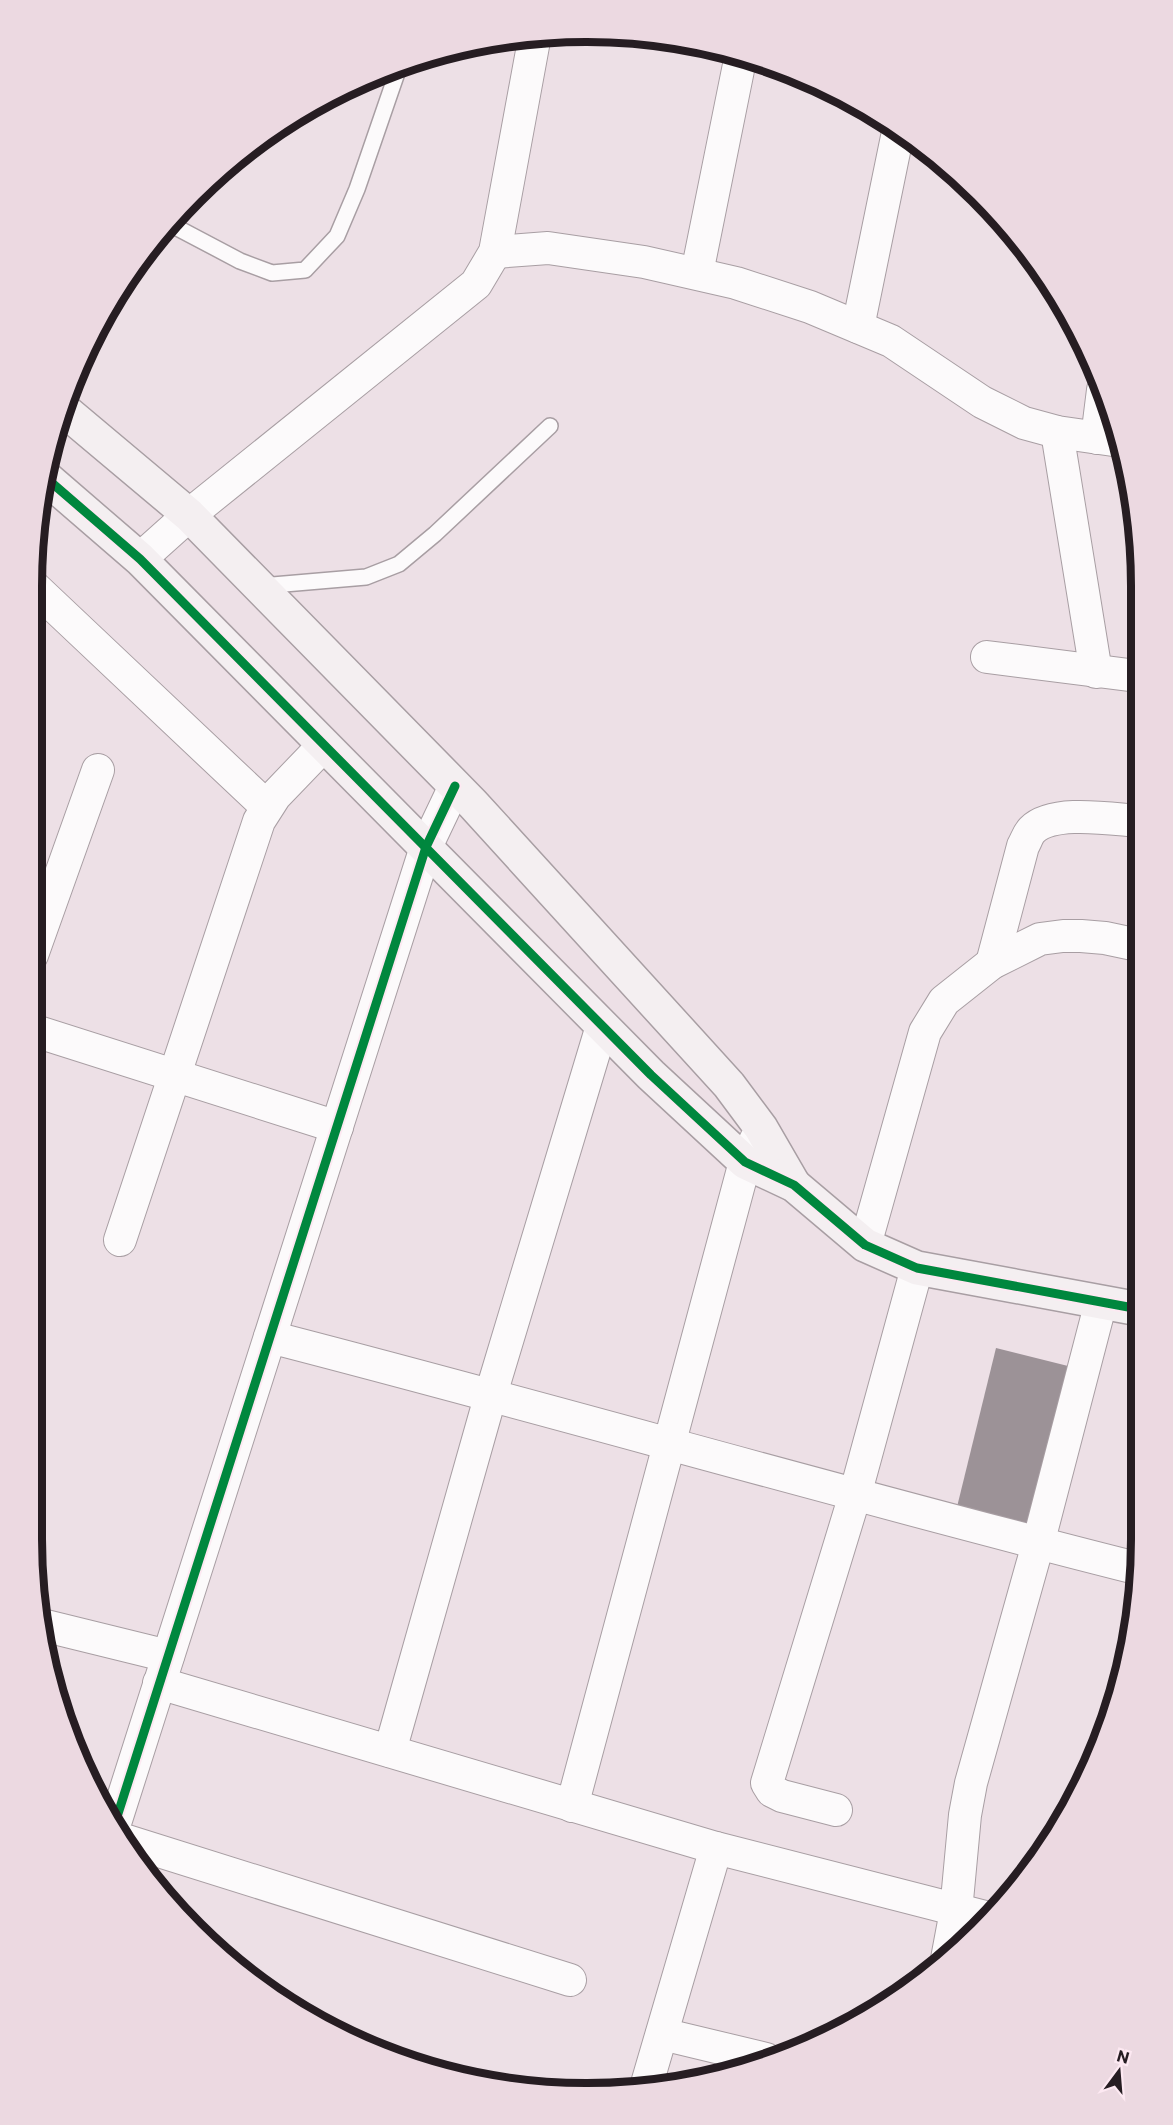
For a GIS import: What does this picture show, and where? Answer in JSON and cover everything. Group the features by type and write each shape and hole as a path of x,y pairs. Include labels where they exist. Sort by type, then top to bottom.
{"street":[{"path":"140,559 189,515 476,284 495,252 533,45"},
{"path":"697,273 739,64"},
{"path":"858,327 896,139"},
{"path":"495,252 548,248 644,262 736,283 810,307 891,341 982,402 1024,423 1058,432 1108,439"},
{"path":"70,415 189,515 455,786 729,1084 761,1128 794,1185"},
{"path":"1058,432 1096,672"},
{"path":"52,483 140,559 651,1075 745,1162 794,1185 865,1245 917,1268 1131,1308"},
{"path":"42,594 267,807"},
{"path":"987,657 1131,675"},
{"path":"120,1240 259,821 267,807 324,745"},
{"path":"42,927 98,770"},
{"path":"118,1815 426,847 455,786"},
{"path":"992,963 1023,846 1033,829 1048,821 1068,817 1131,821"},
{"path":"865,1245 925,1032 944,1001 992,963 1040,939 1063,936 1105,938 1131,944"},
{"path":"390,1751 492,1394 602,1026"},
{"path":"42,1033 337,1127"},
{"path":"572,1806 745,1162 761,1128"},
{"path":"836,1810 782,1796 772,1791 767,1783 855,1495 917,1268"},
{"path":"959,1936 970,1914 965,1815 971,1783 1038,1544 1101,1302"},
{"path":"270,1337 492,1394 855,1495 1130,1567"},
{"path":"49,1627 390,1751 717,1848 970,1914"},
{"path":"136,1843 570,1980"},
{"path":"648,2079 717,1848"},
{"path":"662,2034 754,2056"}],"lane":[{"path":"177,228 240,261 272,273 305,270 338,236 357,189 396,77"},
{"path":"258,586 366,577 399,564 435,534 550,426"}],"building":[{"path":"996,1348 1068,1366 1027,1528 956,1511"}],"cycle path":[{"path":"52,483 140,559 651,1075 745,1162 794,1185 865,1245 917,1268 1131,1308"},
{"path":"118,1815 426,847 455,786"}]}
